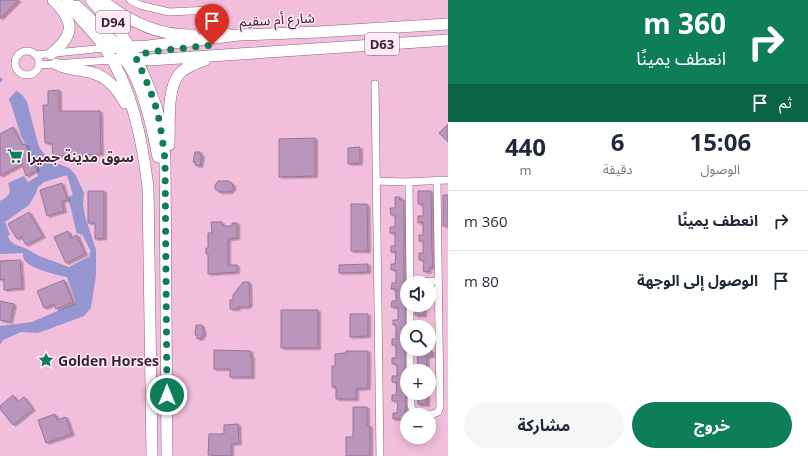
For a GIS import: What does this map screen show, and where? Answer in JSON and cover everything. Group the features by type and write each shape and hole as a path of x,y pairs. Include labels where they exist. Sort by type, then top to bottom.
{"main road":[{"path":"51,54 63,43 69,27 68,19 64,12 53,0"},
{"path":"68,0 84,11 130,61 154,133 166,215"},
{"name":"D94","path":"68,0 77,14 105,48 112,60 129,99 143,151 148,187 152,456"},
{"name":"D94","path":"91,0 116,26 130,47 130,61"},
{"path":"102,0 116,11 133,21 151,29 169,34 186,36 239,35"},
{"name":"شارع أم سقيم","path":"105,48 148,46 239,35 448,24"},
{"path":"106,34 113,34 116,26"},
{"path":"112,60 130,61 148,52 212,45 239,35"},
{"name":"D63","path":"130,61 448,40"},
{"path":"105,48 130,61"},
{"path":"167,456 166,215 170,105 173,86 177,77 184,70 195,63 219,56"},
{"path":"129,99 126,72 130,61"},
{"path":"56,64 70,70 89,72 106,79 120,93 136,125"},
{"path":"151,388 163,374 167,363"}],"street":[{"path":"130,0 140,5 169,12 210,10 219,28 226,32 239,35"},
{"name":"شارع أم سقيم","path":"36,55 105,48"},
{"path":"28,51 36,55 39,66 33,74 26,76 17,71 15,59 21,52 28,51"},
{"path":"39,66 112,60"},
{"path":"375,84 380,456"},
{"path":"411,400 411,409 415,414 433,414 438,412 440,407 437,180"},
{"path":"377,184 448,180"},
{"path":"406,182 410,276"}],"water":[{"path":"0,77 23,96 27,102 39,147 49,160 69,168 75,174 84,193 83,204 85,216 96,250 96,275 91,308 84,316 38,333 21,332 3,340 0,345 0,326 32,322 76,303 67,277 29,265 24,260 23,253 0,254 0,201 6,198 10,192 8,183 24,176 28,182 38,176 36,163 21,136 11,104 9,100 0,92","holes":["67,175 73,195 68,197 77,234 82,234 91,252 89,253 90,256 69,267 39,256 14,244 9,239 8,236 10,234 5,222 29,205 38,187 44,182"]}],"pier":[{"path":"4,78 18,89 8,100 0,93 0,83"}],"building":[{"path":"0,0 19,0 0,19"},
{"path":"59,90 59,111 100,111 101,154 53,156 52,143 45,143 43,105 48,105 48,91"},
{"path":"448,124 448,142 439,133"},
{"name":"سوق مدينة جميرا","path":"13,127 22,145 25,144 37,170 26,176 22,164 0,176 0,134"},
{"path":"315,138 315,176 279,177 279,139"},
{"path":"360,147 360,163 348,164 348,148"},
{"path":"195,152 200,152 200,155 202,155 200,166 195,165 195,162 193,162"},
{"path":"218,181 229,181 233,185 233,189 230,192 219,192 215,189 215,185"},
{"path":"62,183 67,200 62,201 64,211 47,216 40,190"},
{"path":"88,191 104,191 104,238 95,239 95,223 88,223"},
{"path":"418,191 431,191 433,259 432,268 429,268 429,272 423,271 424,260 419,260 419,253 423,253 423,241 419,241 419,235 423,235 423,222 418,223 418,216 423,216 423,204 418,204"},
{"path":"443,195 448,195 448,226 443,226"},
{"path":"395,197 400,197 400,200 404,200 404,276 400,276 400,312 406,312 405,320 400,320 400,356 405,356 405,364 400,364 400,400 406,400 405,408 400,408 400,419 393,419 393,413 397,413 398,401 392,401 392,395 396,395 397,382 392,382 392,376 397,376 397,364 392,364 392,358 396,358 396,345 392,345 392,339 396,339 396,325 393,325 393,320 398,320 398,307 391,307 392,301 396,301 396,289 391,289 392,283 396,283 396,270 391,270 391,264 395,264 396,252 391,252 391,246 395,246 395,233 390,233 390,227 395,227 395,215 391,215 390,208 395,208"},
{"path":"351,204 367,204 368,251 351,251"},
{"path":"29,212 43,236 26,245 21,236 17,239 8,224"},
{"path":"211,222 222,222 222,226 232,226 232,223 237,223 237,238 228,239 228,265 237,265 237,272 208,274 208,254 206,254 206,248 208,248 208,233 212,233"},
{"path":"68,231 71,238 77,235 85,254 66,263 54,237"},
{"path":"20,260 22,288 4,290 4,279 0,280 0,261"},
{"path":"368,264 368,272 339,273 339,265"},
{"path":"64,280 73,302 56,309 54,304 44,308 37,291"},
{"path":"243,282 249,282 250,305 247,307 237,307 238,309 230,309 230,300 233,300 233,295"},
{"path":"0,301 14,304 10,322 0,320"},
{"path":"281,310 318,310 318,348 281,348"},
{"path":"415,312 424,312 424,315 415,315"},
{"path":"350,314 368,314 368,336 350,337"},
{"path":"196,325 202,325 204,335 202,335 202,338 197,339 197,335 195,335"},
{"path":"214,350 251,351 252,377 230,377 230,369 214,369"},
{"path":"346,351 368,351 368,388 356,389 356,399 336,399 336,387 332,387 332,366 335,366 335,354 346,353"},
{"path":"417,356 427,356 426,364 418,364"},
{"path":"13,395 18,402 24,397 33,409 13,425 0,409 0,406"},
{"path":"418,400 427,400 427,405 418,404"},
{"path":"353,407 367,407 367,426 370,426 370,456 346,456 346,437 353,437"},
{"path":"55,414 57,420 66,417 72,434 46,443 38,420"},
{"path":"238,424 239,443 231,444 231,456 208,455 209,434 224,434 224,425"}],"place":[{"name":"سوق مدينة جميرا","path":"15,156"},
{"name":"Golden Horses","path":"46,360"}],"route":[{"path":"167,395 165,160 162,132 157,109 136,58 148,52 212,45"}]}
